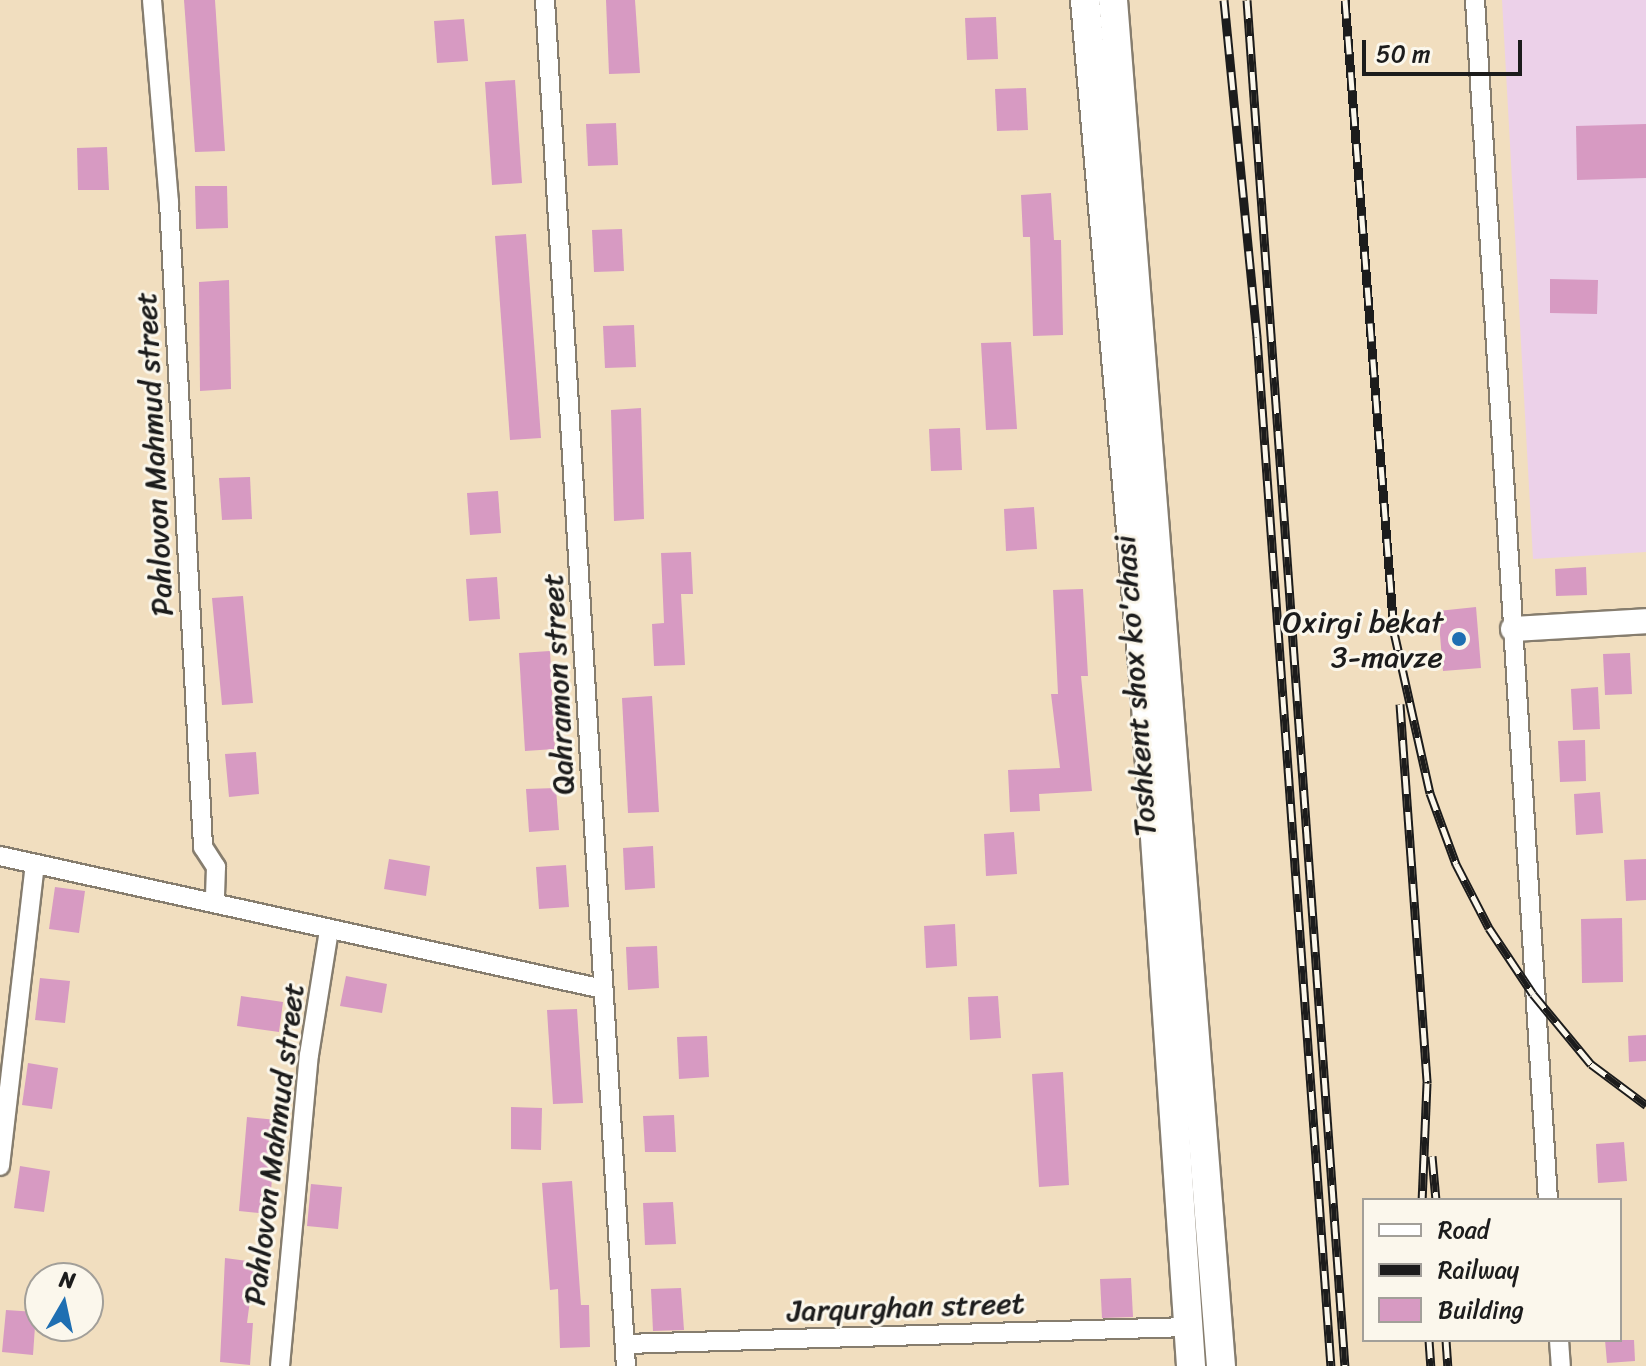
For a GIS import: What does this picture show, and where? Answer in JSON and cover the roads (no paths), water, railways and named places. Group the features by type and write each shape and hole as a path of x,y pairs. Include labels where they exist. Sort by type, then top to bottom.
{"highway":[{"name":"Toshkent shox ko'chasi","path":"1085,0 1178,978 1221,1366"},
{"name":"Toshkent shox ko'chasi","path":"1113,0 1173,709 1191,1366"}],"main road":[{"path":"1513,629 1646,621"}],"street":[{"name":"Pahlovon Mahmud street","path":"152,0 169,202 203,847 216,867 215,901"},
{"name":"Qahramon street","path":"545,0 626,1366"},
{"path":"1475,0 1548,1198"},
{"path":"0,856 603,989"},
{"path":"0,1166 35,864"},
{"name":"Pahlovon Mahmud street","path":"280,1366 309,1055 329,930"},
{"name":"Jarqurghan street","path":"625,1344 1188,1327"},
{"path":"1559,1342 1561,1366"}],"railway":[{"path":"1224,0 1257,337 1331,1366"},
{"path":"1247,0 1345,1366"},
{"path":"1345,0 1394,632 1430,793 1456,864 1489,928 1533,994 1591,1064 1646,1105"},
{"path":"1400,704 1427,1083 1422,1198"},
{"path":"1432,1156 1436,1198"},
{"path":"1429,1342 1431,1366"},
{"path":"1446,1342 1448,1366"}],"place":[{"name":"Oxirgi bekat 3-mavze","path":"1459,639"}]}
